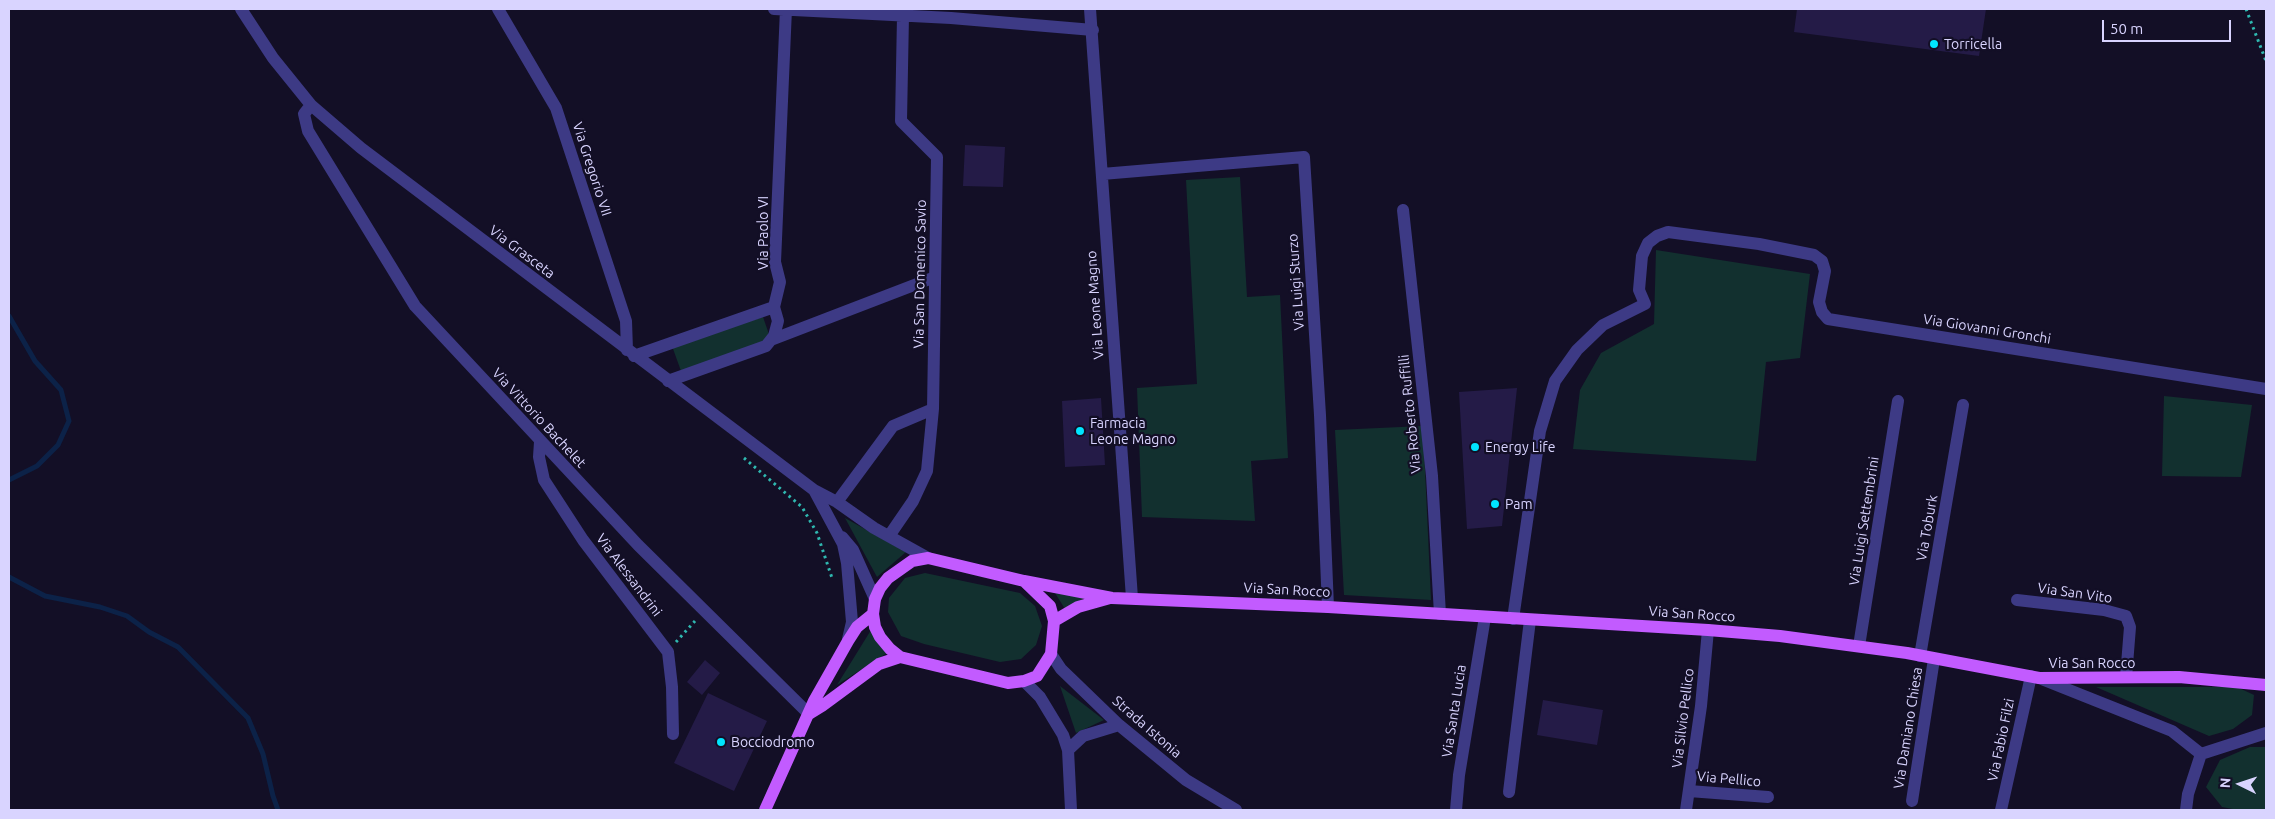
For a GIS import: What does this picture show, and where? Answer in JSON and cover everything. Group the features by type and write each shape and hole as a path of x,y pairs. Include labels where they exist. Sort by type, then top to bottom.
{"main road":[{"path":"1024,581 1050,606 1054,620 1051,654 1037,676 1024,681 1008,683 900,656 890,649 880,637 873,614 875,599 888,578 912,561 928,558 1024,581 1112,598"},
{"name":"Via San Rocco","path":"1112,598 1328,607 1708,630 1859,646 2035,677 2179,677 2266,685"},
{"path":"1054,620 1078,608 1112,598"},
{"path":"765,810 814,701 857,627 873,614"},
{"path":"809,714 878,664 900,656"}],"street":[{"name":"Via Grasceta","path":"241,9 273,58 311,105 361,148 630,353 814,490 928,558"},
{"name":"Via Gregorio VII","path":"498,9 556,108 626,321 630,353"},
{"path":"774,9 875,11 904,16 1093,30"},
{"name":"Via Paolo VI","path":"771,340 778,321 774,307 780,282 775,262 786,9"},
{"name":"Via Leone Magno","path":"1090,9 1132,598"},
{"name":"Via San Domenico Savio","path":"889,536 913,501 927,471 933,409 937,157 901,121 904,16"},
{"name":"Via Vittorio Bachelet","path":"311,105 304,114 308,131 415,306 638,545 809,714"},
{"name":"Via Luigi Sturzo","path":"1102,174 1304,157 1303,171 1320,415 1328,607"},
{"name":"Via Roberto Ruffilli","path":"1403,210 1432,476 1440,614"},
{"name":"Via Giovanni Gronchi","path":"1513,619 1540,431 1555,381 1577,350 1603,325 1645,304 1640,290 1642,256 1648,243 1657,236 1668,232 1759,244 1814,255 1822,261 1825,271 1819,302 1822,312 1828,319 2266,389"},
{"path":"668,381 766,346 771,340 935,278"},
{"path":"630,353 774,307"},
{"name":"Via Luigi Settembrini","path":"1859,646 1898,401"},
{"name":"Via Toburk","path":"1920,656 1963,405"},
{"path":"836,502 892,426 933,409"},
{"name":"Via Alessandrini","path":"540,442 540,457 544,480 583,540 668,652"},
{"path":"814,490 843,544 847,563 852,622 848,641"},
{"path":"837,531 853,550 875,599"},
{"name":"Via San Vito","path":"2016,600 2104,610 2126,616 2130,627 2126,677"},
{"name":"Via Santa Lucia","path":"1456,810 1459,775 1485,616"},
{"path":"1509,792 1530,620"},
{"name":"Via Silvio Pellico","path":"1686,810 1701,706 1708,630"},
{"path":"668,652 672,687 673,734"},
{"name":"Strada Istonia","path":"1051,654 1061,669 1119,725 1186,780 1236,810"},
{"name":"Via Damiano Chiesa","path":"1912,801 1934,659"},
{"path":"2035,677 2172,731 2200,754"},
{"name":"Via Fabio Filzi","path":"2001,810 2035,677"},
{"path":"1024,681 1040,698 1053,717 1068,750 1071,810"},
{"path":"1068,750 1083,736 1119,725"},
{"path":"2200,754 2266,733"},
{"path":"2186,810 2188,794 2200,754"},
{"name":"Via Pellico","path":"1689,791 1768,797"}],"path":[{"path":"2246,9 2266,61"},
{"path":"668,652 704,610"}],"green space":[{"path":"1240,177 1247,297 1280,295 1288,458 1251,461 1255,521 1142,517 1137,388 1197,384 1186,180"},
{"path":"1656,250 1810,274 1800,358 1766,362 1756,461 1573,449 1580,390 1601,353 1654,324"},
{"path":"763,317 771,340 681,371 672,346"},
{"path":"2164,396 2252,405 2241,477 2162,476"},
{"path":"1423,426 1431,600 1344,595 1335,430"},
{"path":"845,518 906,552 877,577"},
{"path":"925,573 1020,593 1035,606 1042,626 1036,645 1021,659 1000,662 924,644 901,636 888,612 889,598 905,578"},
{"path":"1055,593 1086,597 1065,609"},
{"path":"871,630 887,653 837,685"},
{"path":"1060,686 1104,720 1076,733"},
{"path":"2096,687 2237,687 2254,695 2252,715 2233,729 2209,736"},
{"path":"2250,747 2266,747 2266,810 2238,810 2222,807 2206,787 2220,760"}],"building":[{"name":"Torricella","path":"1797,9 1986,9 1979,56 1794,32"},
{"path":"965,145 1005,147 1003,187 963,186"},
{"path":"1517,388 1502,526 1467,529 1459,392"},
{"path":"1101,398 1105,465 1065,467 1062,401"},
{"path":"705,660 720,673 702,695 687,682"},
{"name":"Bocciodromo","path":"708,693 767,721 734,791 674,763"},
{"path":"1543,700 1603,710 1597,745 1537,735"}],"waterway":[{"path":"9,316 35,361 61,390 69,421 58,445 37,466 9,480"},
{"path":"9,577 45,596 100,607 127,616 149,632 178,647 248,718 263,754 278,810"}],"place":[{"name":"Torricella","path":"1934,44"},
{"name":"Farmacia Leone Magno","path":"1080,431"},
{"name":"Energy Life","path":"1475,447"},
{"name":"Pam","path":"1495,504"},
{"name":"Bocciodromo","path":"721,742"}]}
